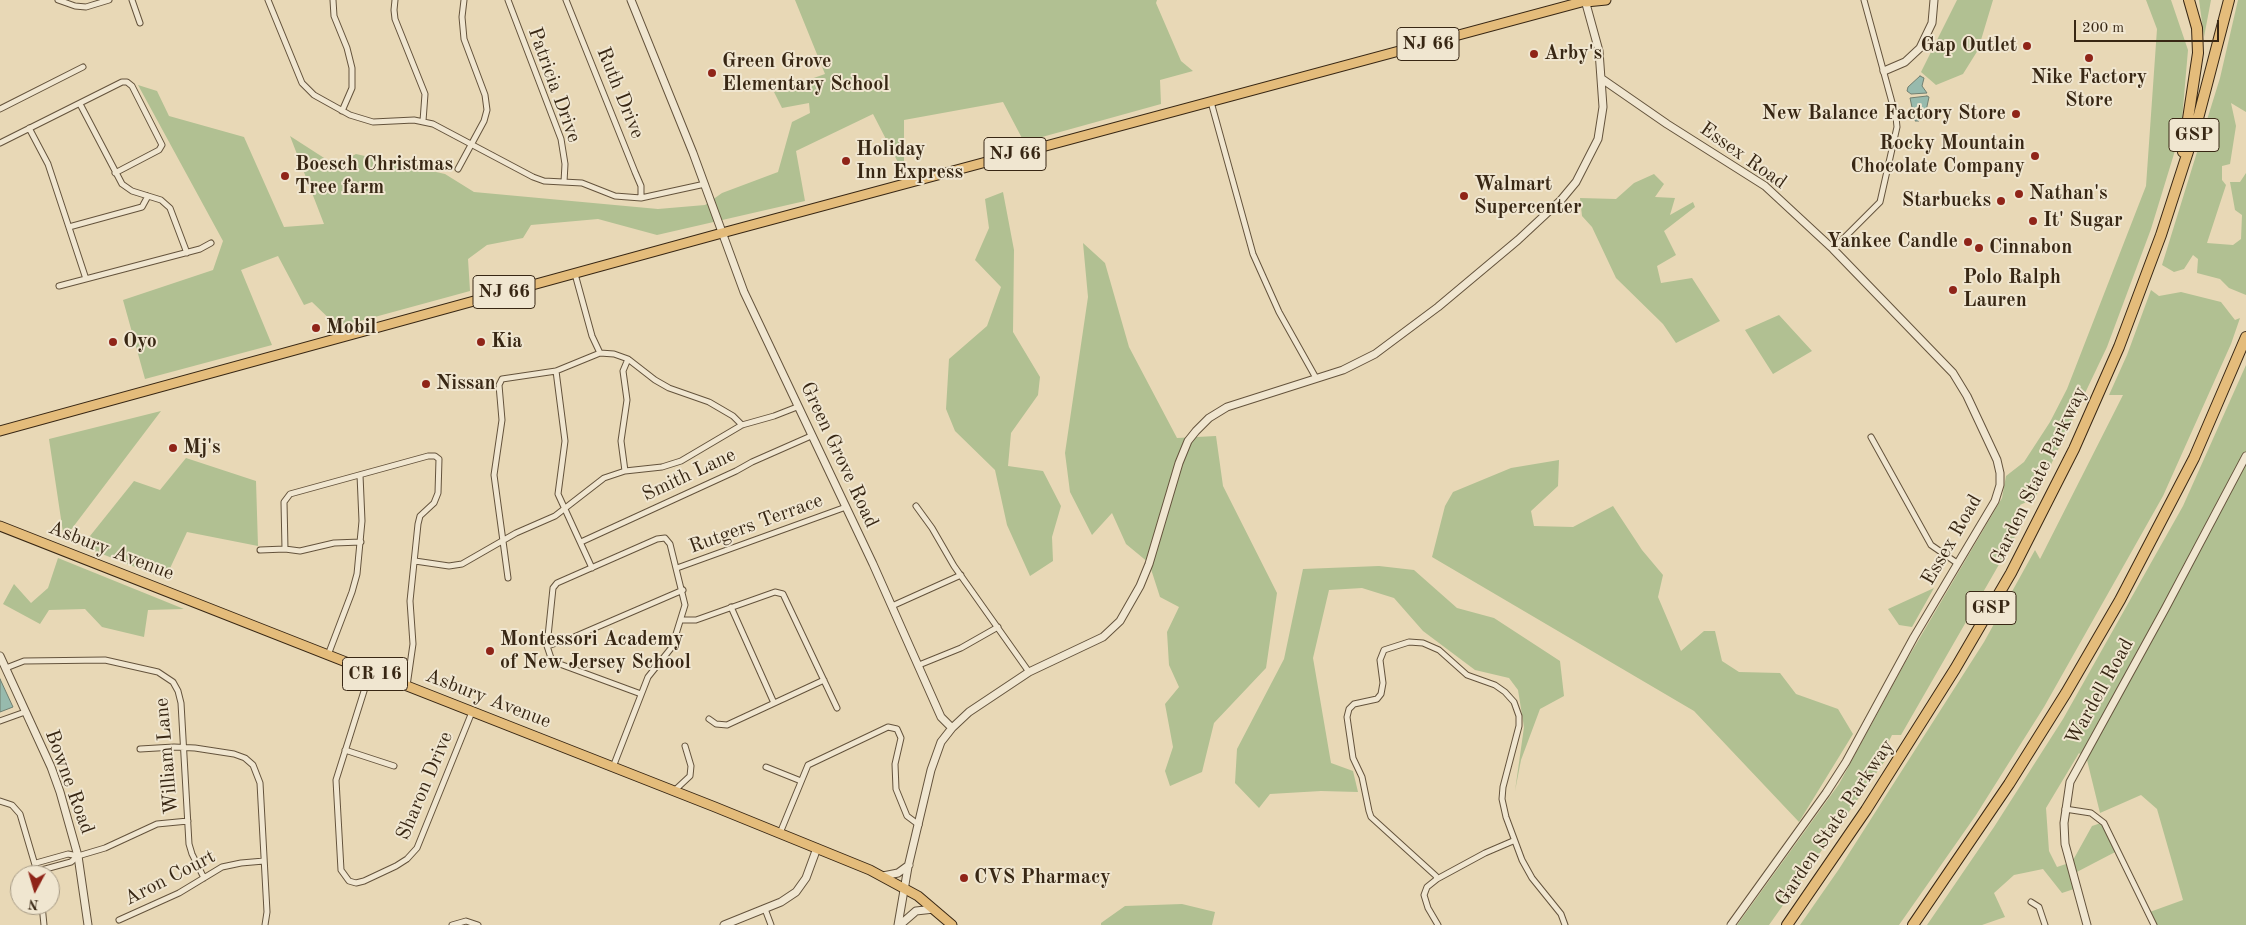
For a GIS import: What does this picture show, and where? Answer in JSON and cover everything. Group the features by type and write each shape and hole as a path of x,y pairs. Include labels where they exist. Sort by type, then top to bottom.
{"highway":[{"path":"2179,183 2198,60 2197,28 2189,0"},
{"name":"Garden State Parkway","path":"1787,925 1861,818 1926,717 2025,548 2074,450 2115,356 2152,261 2179,183 2211,76 2229,0"},
{"path":"1914,925 2009,784 2116,608 2194,458 2246,337"}],"main road":[{"name":"NJ 66","path":"0,430 722,233 1587,1 1606,0"},
{"name":"Asbury Avenue","path":"0,526 817,848 883,876 906,888 952,925"}],"street":[{"path":"58,0 86,7 109,0"},
{"path":"132,0 140,23"},
{"path":"268,0 302,83 314,95 357,118 373,122 424,121 442,128 533,177 544,181 582,183 616,196 641,198 704,184"},
{"path":"333,0 334,16 347,48 352,68 352,88 342,111"},
{"path":"395,0 395,19 424,94 426,106 424,121"},
{"path":"458,169 484,121 487,107 485,95 464,39 462,17 464,0"},
{"name":"Patricia Drive","path":"508,0 561,139 565,164 564,182"},
{"name":"Ruth Drive","path":"566,0 638,179 641,198"},
{"name":"Green Grove Road","path":"631,0 704,184 744,292 892,606 941,717 952,728"},
{"path":"1833,249 1878,206 1883,193 1897,123 1864,0"},
{"path":"1884,71 1905,62 1920,48 1932,23 1934,0"},
{"path":"899,925 909,865 934,759 942,742 952,728 969,712 1029,672 1098,640 1120,621 1150,564 1183,452 1188,441 1202,424 1219,412 1239,402 1358,364 1408,331 1518,240 1561,200 1582,174 1598,139 1603,112 1599,51 1587,1"},
{"path":"0,108 83,67"},
{"name":"Essex Road","path":"1602,79 1667,124 1765,186 1833,249 1953,373 1967,396 1996,460 2000,476 1996,497 1840,773 1731,925"},
{"path":"0,142 122,82 126,82 132,86 162,145 158,150 115,173"},
{"path":"1211,102 1253,254 1279,312 1316,378"},
{"path":"80,104 122,184 132,191 161,200 170,208 187,253"},
{"path":"30,128 48,164 86,279"},
{"path":"69,227 142,207 148,196"},
{"path":"59,286 187,253 211,243"},
{"path":"575,274 592,336 600,353"},
{"path":"508,578 494,474 502,420 500,383 502,379 556,370 600,353 628,359 662,384 709,402 733,416 742,424"},
{"path":"625,471 621,441 627,400 623,371 628,359"},
{"path":"556,370 565,441 558,494 592,568"},
{"path":"414,561 449,566 462,564 525,528 555,516 600,480 625,471 662,467 681,462 742,424 774,416 797,407"},
{"name":"Smith Lane","path":"581,542 811,436"},
{"path":"1870,438 1931,544 1957,563"},
{"path":"285,549 284,502 287,496 428,456 436,456 440,463 438,493 434,503 419,520 410,600 413,644 407,686"},
{"name":"Wardell Road","path":"2087,925 2066,853 2065,809 2070,782 2246,456"},
{"path":"328,655 354,586 361,542 360,475"},
{"path":"916,506 961,575 1029,672"},
{"name":"Rutgers Terrace","path":"677,568 846,507"},
{"path":"613,767 650,674 672,647 681,620 685,600 670,544 665,538 657,539 555,586 547,646 551,658 557,664 641,694"},
{"path":"260,550 285,549 300,552 334,543 361,542"},
{"path":"892,606 961,575"},
{"path":"547,646 567,640 682,590"},
{"path":"681,620 696,620 780,592 788,602 837,708"},
{"path":"731,607 774,703"},
{"path":"919,665 961,648 998,627"},
{"path":"1437,880 1436,876 1371,816 1362,777 1353,758 1348,711 1354,704 1376,699 1381,694 1383,683 1381,655 1388,647 1409,642 1423,643 1439,650 1467,675 1496,685 1514,702 1519,716 1518,734 1503,787 1502,799 1513,841 1532,878 1561,914 1565,925"},
{"name":"Bowne Road","path":"0,656 51,767 78,856 88,925"},
{"name":"William Lane","path":"6,668 19,662 30,661 105,660 163,674 173,682 180,697 190,850 204,878"},
{"name":"Sharon Drive","path":"370,672 345,750 336,786 341,870 346,879 360,882 396,866 407,859 417,848 472,712"},
{"path":"709,719 716,724 727,725 824,680"},
{"path":"0,721 25,712"},
{"path":"780,833 806,768 814,760 885,728 894,727 899,732 901,738 895,764 896,789 908,816 919,825"},
{"path":"674,791 690,776 691,766 685,746"},
{"path":"140,749 184,747 234,754 245,758 252,765 260,783 267,918 265,925"},
{"path":"345,750 394,766"},
{"path":"766,767 800,781"},
{"path":"0,801 12,805 20,814 37,865"},
{"path":"2065,809 2091,813 2104,823 2154,925"},
{"path":"60,866 71,862 78,856 105,848 157,824 188,821"},
{"path":"1438,925 1428,908 1424,896 1427,888 1455,868 1513,841"},
{"path":"724,925 781,902 798,890 809,870 817,848"},
{"path":"36,862 68,854 78,856"},
{"name":"Aron Court","path":"119,920 179,892 230,865 264,861"},
{"path":"883,876 898,873 909,865"},
{"path":"2031,902 2039,907 2045,925"},
{"path":"764,908 771,925"},
{"path":"899,925 916,911 934,909"},
{"path":"452,925 466,921 478,925"}],"green space":[{"path":"795,0 1157,0 1156,3 1181,61 1193,71 1160,80 1161,104 1024,142 1003,102 904,120 904,174 873,114 796,151 805,201 657,235 598,219 531,225 523,238 487,245 468,259 470,291 338,327 312,302 304,305 278,256 241,270 272,345 145,379 123,300 213,270 223,241 138,85 157,91 169,116 244,137 284,227 324,224 290,136 335,165 356,154 445,174 474,192 658,209 705,205 722,193 778,172 792,122 810,113 809,103 782,108 774,92 825,74"},
{"path":"1957,0 1993,0 1978,50 1963,74 1936,85 1921,72"},
{"path":"2146,0 2171,0 2188,50 2181,131 2151,229 2107,347 2035,498 2020,505 2024,521 1901,735 1892,735 1886,747 1887,758 1769,925 1737,925 1839,784 1905,663 2002,498 2006,476 2024,462 2050,422 2067,389 2146,186 2157,29"},
{"path":"2199,0 2211,0 2204,37"},
{"path":"2238,0 2246,0 2246,112 2231,103 2236,126 2230,164 2222,166 2222,180 2226,185 2207,243 2233,245 2241,239 2242,215 2235,210 2230,182 2240,182 2246,173 2246,295 2229,288 2220,279 2197,273 2198,259 2193,255 2184,269 2174,272 2162,265 2220,78"},
{"path":"1654,174 1664,184 1655,197 1675,198 1670,215 1693,202 1695,207 1664,231 1676,255 1657,266 1661,283 1692,278 1720,321 1676,343 1663,324 1616,278 1592,227 1582,216 1580,198 1616,199 1634,183"},
{"path":"1003,192 1014,250 1013,332 1040,377 1038,395 1011,433 1008,466 1043,471 1061,506 1052,537 1053,561 1030,576 1007,525 995,470 955,431 946,409 949,359 987,326 1001,287 975,260 989,228 985,199"},
{"path":"1083,243 1105,263 1129,347 1177,438 1216,436 1223,486 1277,593 1266,668 1214,723 1202,772 1170,786 1165,771 1173,747 1165,704 1179,687 1169,665 1167,632 1179,607 1160,597 1149,563 1126,544 1112,513 1092,535 1070,492 1065,453 1088,297"},
{"path":"2151,290 2159,296 2181,292 2221,302 2235,320 2240,318 2231,344 2163,496 2044,707 1976,815 1899,925 1800,925 1839,869 1984,642 2035,550 2040,559 2123,395 2109,395 2127,355"},
{"path":"1779,315 1812,351 1773,374 1745,330"},
{"path":"2246,365 2246,925 2153,925 2147,913 2183,900 2157,809 2141,795 2100,813 2087,760 2079,753 2046,808 2049,851 2057,867 2072,862 2092,826 2104,822 2119,850 2073,874 2077,888 2062,893 2043,869 2014,875 1994,893 2005,917 1982,925 1927,925 1994,827 2063,719 2183,506"},
{"path":"161,411 64,539 49,439"},
{"path":"186,458 256,481 258,546 187,532 165,579 82,546 134,481 160,490"},
{"path":"1559,460 1558,486 1531,511 1534,526 1573,527 1613,506 1642,550 1663,575 1658,597 1681,651 1704,631 1715,631 1722,661 1739,672 1780,673 1796,694 1838,709 1853,734 1799,822 1694,711 1432,557 1445,506 1453,492 1511,468"},
{"path":"58,558 184,609 148,610 144,637 102,627 85,609 49,610 40,624 3,604 14,584 31,603 48,588"},
{"path":"1379,566 1414,570 1457,608 1494,618 1560,661 1564,696 1540,709 1521,760 1515,791 1524,727 1518,690 1509,678 1475,670 1423,631 1394,598 1362,588 1329,590 1313,658 1331,763 1353,771 1358,792 1321,791 1270,794 1259,808 1235,783 1237,749 1284,659 1303,569"},
{"path":"1934,588 1912,627 1899,625 1888,609"},
{"path":"1182,904 1215,912 1212,925 1101,925 1101,923 1125,906"}],"shaded area":[{"path":"1920,76 1924,78 1922,86 1927,93 1911,94 1907,91 1908,87"},
{"path":"1929,97 1926,111 1919,121 1915,121 1910,98"},
{"path":"0,679 13,707 0,712"}],"place":[{"name":"Gap Outlet","path":"2027,46"},
{"name":"Arby's","path":"1534,54"},
{"name":"Nike Factory Store","path":"2089,58"},
{"name":"Green Grove Elementary School","path":"712,73"},
{"name":"New Balance Factory Store","path":"2016,114"},
{"name":"Rocky Mountain Chocolate Company","path":"2035,156"},
{"name":"Holiday Inn Express","path":"846,161"},
{"name":"Boesch Christmas Tree farm","path":"285,176"},
{"name":"Nathan's","path":"2019,194"},
{"name":"Walmart Supercenter","path":"1464,196"},
{"name":"Starbucks","path":"2001,201"},
{"name":"It' Sugar","path":"2033,221"},
{"name":"Yankee Candle","path":"1968,242"},
{"name":"Cinnabon","path":"1979,248"},
{"name":"Polo Ralph Lauren","path":"1953,290"},
{"name":"Mobil","path":"316,328"},
{"name":"Oyo","path":"113,342"},
{"name":"Kia","path":"481,342"},
{"name":"Nissan","path":"426,384"},
{"name":"Mj's","path":"173,448"},
{"name":"Montessori Academy of New Jersey School","path":"490,651"},
{"name":"CVS Pharmacy","path":"964,878"}]}
